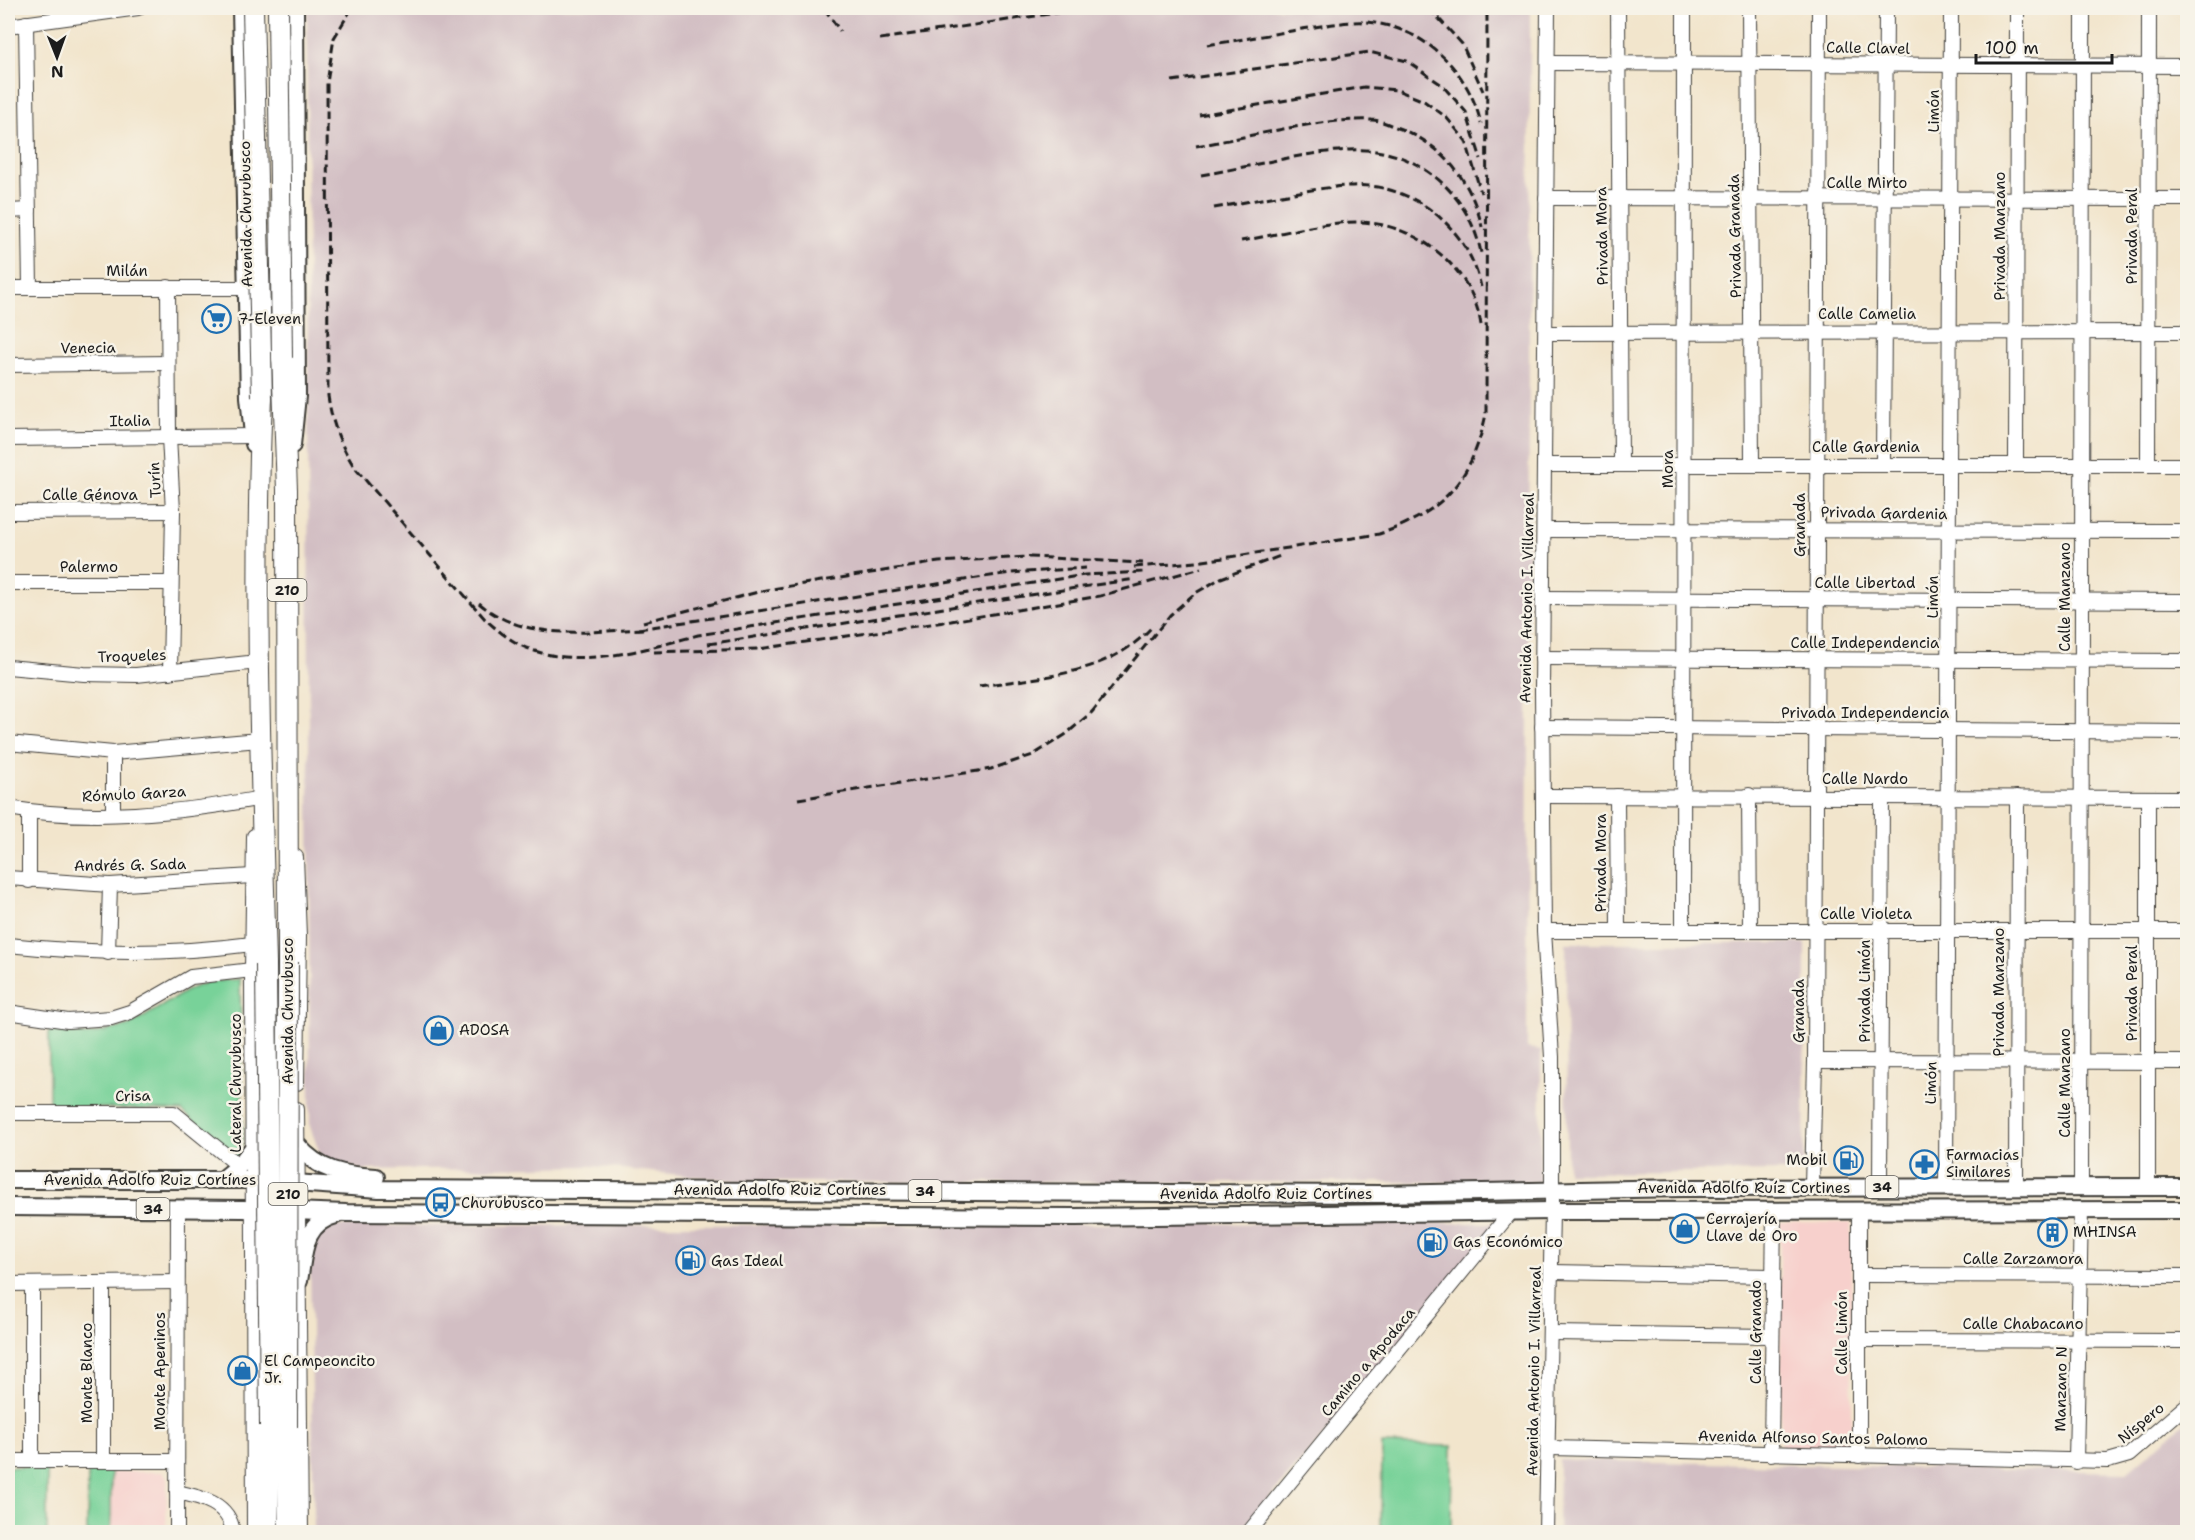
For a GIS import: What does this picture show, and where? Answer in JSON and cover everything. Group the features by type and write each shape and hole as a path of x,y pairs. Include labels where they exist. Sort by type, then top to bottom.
{"highway":[{"name":"Avenida Churubusco","path":"253,8 262,397 258,491 258,662 262,806 259,967 278,1427 289,1533"},
{"name":"Avenida Churubusco","path":"268,1533 278,1427 289,822 287,490 282,358 278,8"}],"main road":[{"path":"242,8 266,20 284,15 293,8"},
{"name":"Avenida Churubusco","path":"242,8 249,397 258,491"},
{"name":"Avenida Churubusco","path":"287,490 297,396 293,8"},
{"path":"298,1146 320,1167 359,1176 634,1178 721,1190"},
{"path":"222,1180 239,1166 253,1148"},
{"name":"Avenida Adolfo Ruiz Cortínes","path":"8,1179 253,1180 379,1188 1381,1194 1552,1189"},
{"name":"Avenida Adolfo Ruíz Cortines","path":"1552,1189 2187,1187"},
{"name":"Avenida Adolfo Ruiz Cortínes","path":"8,1207 253,1209 346,1213 1075,1217 1511,1212"},
{"name":"Avenida Adolfo Ruíz Cortines","path":"1511,1212 2187,1210"},
{"path":"299,1281 309,1233 325,1218 346,1213"}],"street":[{"path":"8,26 138,8"},
{"name":"Avenida Antonio I. Villarreal","path":"1546,1533 1550,1449 1552,1272 1552,1057 1544,931 1542,727 1548,8"},
{"name":"Privada Mora","path":"1618,8 1621,464"},
{"name":"Mora","path":"1683,930 1684,8"},
{"name":"Privada Granada","path":"1749,8 1753,331 1752,464"},
{"name":"Granada","path":"1812,1187 1817,796 1815,660 1819,8"},
{"path":"1883,464 1882,331 1886,8"},
{"name":"Limón","path":"1946,1187 1951,8"},
{"name":"Privada Manzano","path":"2016,464 2017,8"},
{"name":"Calle Manzano","path":"2081,1187 2083,8"},
{"name":"Privada Peral","path":"2148,465 2149,8"},
{"path":"26,23 30,288"},
{"name":"Calle Clavel","path":"1548,63 2187,66"},
{"name":"Calle Mirto","path":"1546,198 2187,199"},
{"path":"8,211 29,210"},
{"name":"Turín","path":"168,287 169,437 173,511 170,672"},
{"name":"Milán","path":"8,288 248,288"},
{"name":"Calle Camelia","path":"1546,333 2016,330 2187,332"},
{"name":"Venecia","path":"8,365 168,363"},
{"name":"Italia","path":"8,439 253,436"},
{"name":"Calle Gardenia","path":"1545,465 1684,463 2187,465"},
{"name":"Calle Génova","path":"8,512 173,511"},
{"name":"Privada Gardenia","path":"1544,530 2187,531"},
{"name":"Palermo","path":"8,583 170,583"},
{"name":"Calle Libertad","path":"1543,598 2187,601"},
{"name":"Calle Independencia","path":"1542,658 2187,661"},
{"name":"Troqueles","path":"8,667 84,674 136,675 258,662"},
{"name":"Privada Independencia","path":"1542,727 2187,732"},
{"path":"8,743 113,753 259,740"},
{"path":"113,753 113,814"},
{"path":"1749,795 1750,930"},
{"name":"Calle Nardo","path":"1543,796 1882,795 2187,798"},
{"name":"Privada Limón","path":"1880,1187 1882,795"},
{"name":"Privada Mora","path":"1617,796 1618,930"},
{"name":"Privada Manzano","path":"2016,1187 2017,797"},
{"name":"Privada Peral","path":"2148,798 2148,1187"},
{"name":"Rómulo Garza","path":"8,808 29,812 113,814 262,806"},
{"name":"Lateral Churubusco","path":"254,1533 253,1148 259,967 252,944 252,876 255,830 262,806"},
{"path":"29,812 29,881"},
{"path":"289,822 298,880 301,1533"},
{"name":"Andrés G. Sada","path":"8,878 110,885 252,876"},
{"path":"108,953 110,885"},
{"name":"Calle Violeta","path":"1544,931 2082,930 2187,932"},
{"path":"8,945 108,953 187,952 252,944"},
{"path":"187,952 191,977"},
{"path":"8,1012 68,1021 111,1018 130,1012 191,977 259,967"},
{"path":"1815,1061 2187,1062"},
{"name":"Crisa","path":"8,1113 174,1113 239,1166"},
{"name":"Monte Apeninos","path":"177,1533 178,1209"},
{"name":"Calle Granado","path":"1771,1454 1774,1210"},
{"name":"Calle Limón","path":"1859,1210 1859,1456"},
{"name":"Manzano N","path":"2076,1462 2081,1210"},
{"name":"Camino a Apodaca","path":"1255,1529 1511,1212"},
{"path":"253,1244 299,1244"},
{"path":"1552,1272 1772,1276"},
{"name":"Calle Zarzamora","path":"1859,1275 2187,1276"},
{"path":"254,1282 299,1281"},
{"path":"8,1284 177,1282"},
{"path":"32,1284 32,1461"},
{"name":"Monte Blanco","path":"103,1284 104,1461"},
{"path":"1551,1333 1772,1336"},
{"name":"Calle Chabacano","path":"1859,1340 2187,1341"},
{"name":"Níspero","path":"2076,1462 2108,1461 2129,1455 2187,1404"},
{"name":"Avenida Alfonso Santos Palomo","path":"1550,1449 2076,1462"},
{"path":"8,1461 177,1461"},
{"path":"177,1492 214,1503 229,1519 233,1533"}],"shaded area":[{"path":"307,8 1530,8 1527,1048 1541,1050 1540,1182 750,1182 592,1166 363,1170 322,1159 310,1127"},
{"path":"1566,943 1805,943 1804,1171 1567,1173"},
{"path":"1780,1222 1851,1223 1852,1450 1781,1450"},
{"path":"1497,1223 1323,1436 1239,1532 314,1532 310,1259 316,1238 326,1226"},
{"path":"2187,1421 2187,1532 1558,1532 1559,1460 2127,1472"},
{"path":"111,1472 162,1472 167,1477 166,1532 111,1532"}],"green space":[{"path":"240,979 243,1140 238,1159 182,1111 49,1106 49,1031 87,1035 129,1026 188,990 207,982"},
{"path":"1382,1444 1452,1446 1451,1532 1381,1532"},
{"path":"8,1467 47,1467 47,1532 8,1532"},
{"path":"88,1467 111,1467 111,1532 87,1532"}],"railway":[{"path":"352,8 334,38 327,83 328,396 332,415 337,434 355,468 485,619 507,637 522,646 543,653 565,657 610,656 698,635 1085,575 1145,572"},
{"path":"824,8 840,31"},
{"path":"880,39 1089,8"},
{"path":"1429,8 1462,44 1483,91"},
{"path":"1134,567 1197,562 1379,534 1421,516 1451,491 1463,475 1480,437 1486,414 1487,8"},
{"path":"1207,45 1342,23 1366,22 1387,25 1406,32 1440,54 1466,86 1481,124"},
{"path":"1172,81 1369,52 1407,61 1442,85 1466,112 1481,159"},
{"path":"1199,115 1364,87 1397,90 1424,101 1446,117 1466,141 1481,193"},
{"path":"1196,146 1329,122 1351,120 1382,122 1414,135 1442,154 1463,180 1482,227"},
{"path":"1201,175 1293,157 1349,150 1373,150 1395,155 1416,164 1434,176 1451,192 1475,231 1481,253"},
{"path":"1214,208 1343,186 1378,187 1397,192 1430,210 1457,236 1476,268 1481,287"},
{"path":"1241,241 1346,222 1381,225 1402,231 1421,240 1454,268 1467,285 1476,304 1481,325"},
{"path":"798,799 991,769 1033,755 1065,735 1092,712 1170,615 1194,594 1221,578 1283,555"},
{"path":"643,622 766,590 939,562 1030,557 1143,563"},
{"path":"638,629 1011,573 1086,568"},
{"path":"654,652 758,649 951,621 1100,596 1201,568"},
{"path":"708,644 1135,579"},
{"path":"479,603 497,616 537,629 558,632 645,629"},
{"path":"979,686 1071,672 1093,665 1133,644 1151,628"}],"place":[{"name":"7-Eleven","path":"217,319"},
{"name":"ADOSA","path":"438,1030"},
{"name":"Mobil","path":"1848,1160"},
{"name":"Farmacias Similares","path":"1925,1164"},
{"name":"Churubusco","path":"440,1203"},
{"name":"Cerrajería Llave de Oro","path":"1685,1228"},
{"name":"MHINSA","path":"2052,1232"},
{"name":"Gas Económico","path":"1432,1242"},
{"name":"Gas Ideal","path":"690,1261"},
{"name":"El Campeoncito Jr.","path":"243,1370"}]}
